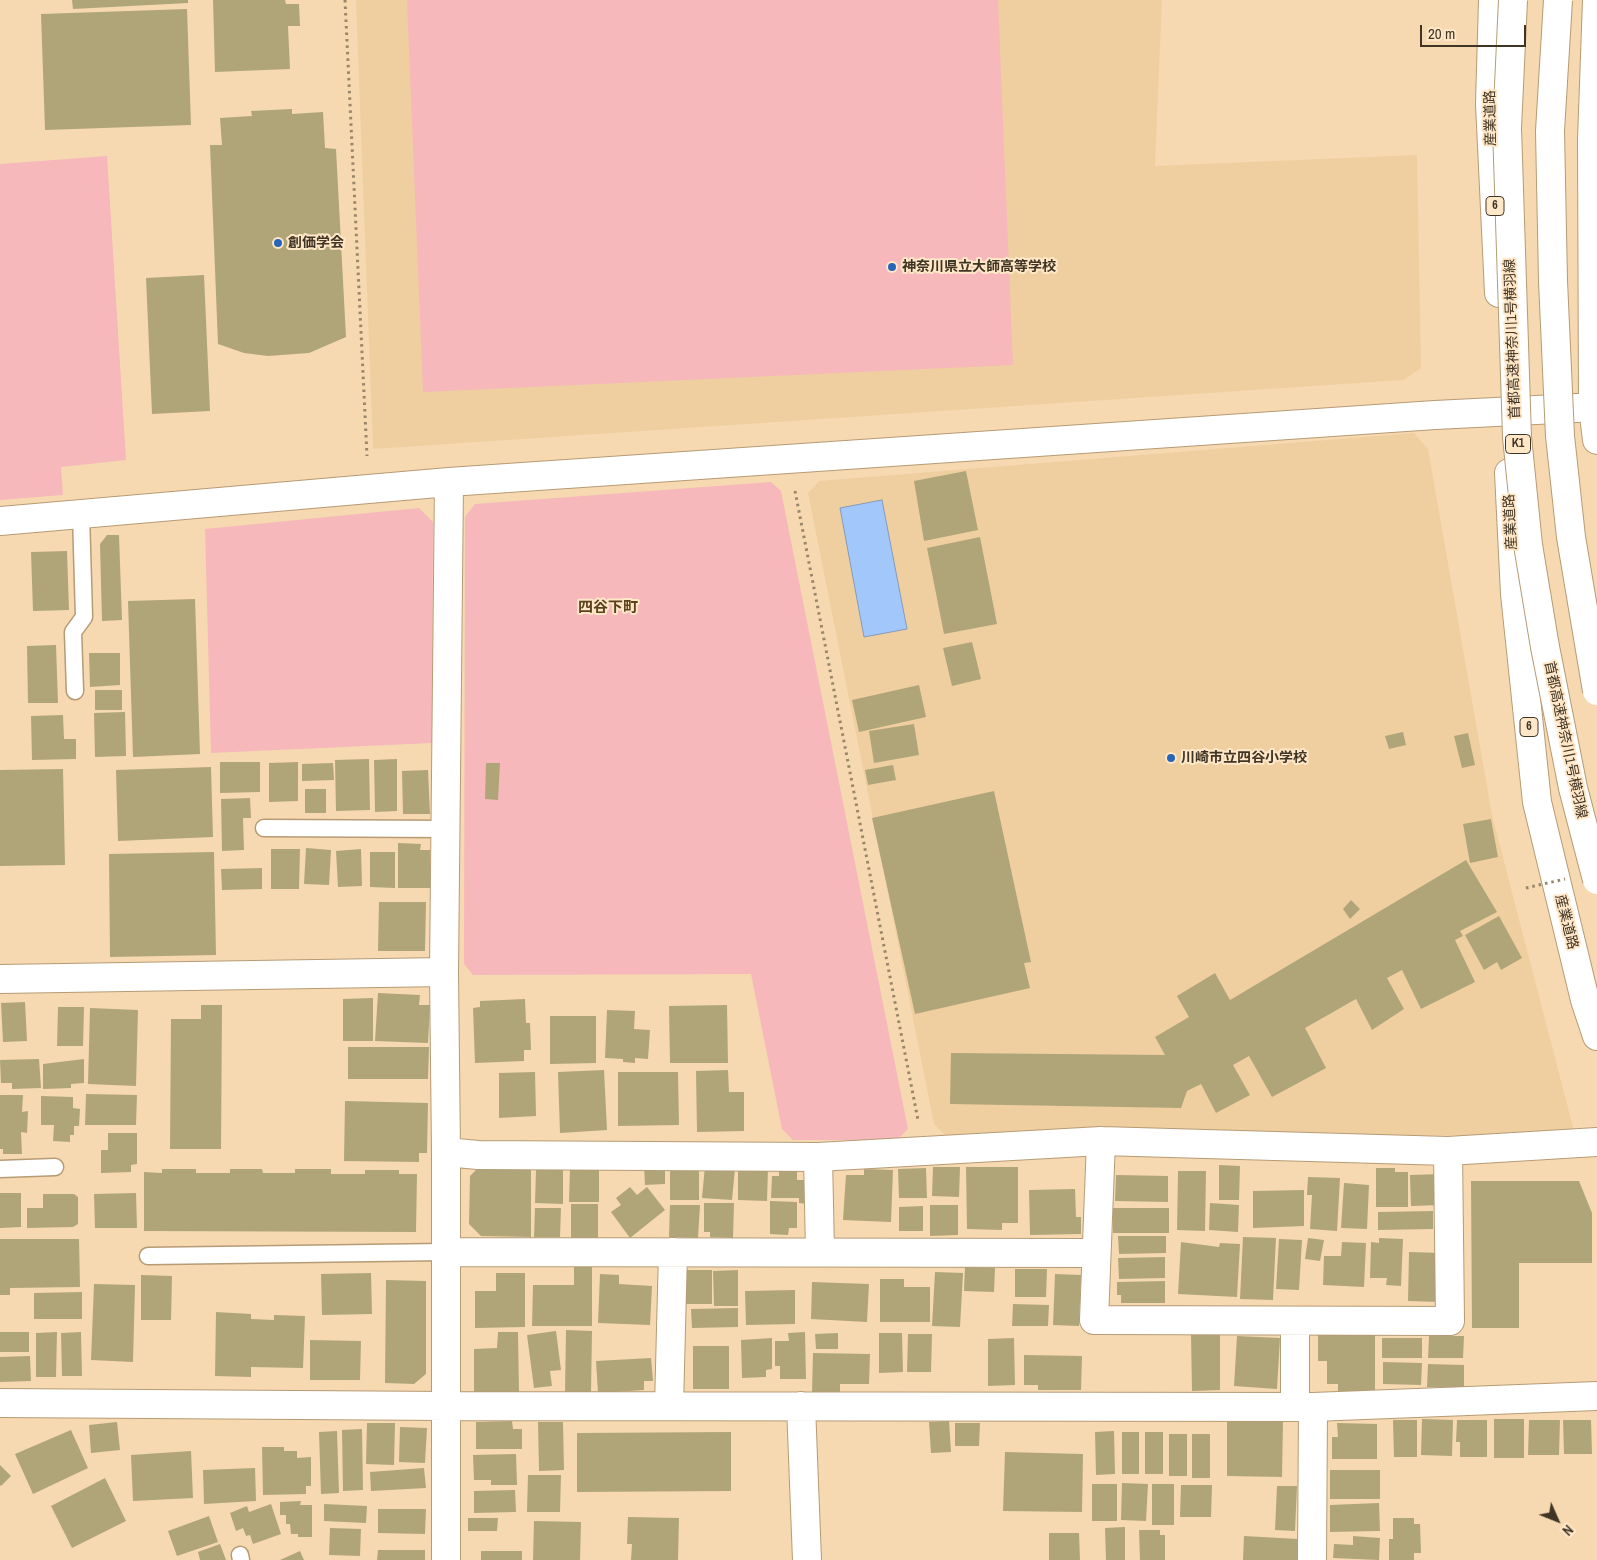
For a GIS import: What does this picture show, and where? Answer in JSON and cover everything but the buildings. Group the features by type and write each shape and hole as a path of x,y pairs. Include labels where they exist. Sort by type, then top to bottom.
{"main road":[{"name":"産業道路","path":"1493,0 1490,104 1515,594 1537,802 1585,1000 1597,1036"},
{"name":"首都高速神奈川1号横羽線","path":"1513,0 1507,128 1517,437 1528,545 1545,647 1573,788 1597,880"},
{"path":"1558,0 1550,131 1553,281 1560,436 1571,537 1597,691"},
{"path":"1597,0 1592,140 1597,440"},
{"path":"0,522 449,482 1505,411 1595,407"},
{"path":"446,1560 444,972 449,482"},
{"path":"0,979 444,972"},
{"path":"1101,1141 1094,1320 1450,1321 1448,1151"},
{"path":"446,1152 478,1155 818,1157 1101,1141 1448,1151 1597,1142"},
{"path":"818,1157 820,1252"},
{"path":"445,1252 1096,1253"},
{"path":"669,1406 673,1252"},
{"path":"1295,1321 1304,1406 1312,1560"},
{"path":"0,1402 446,1406 1304,1406 1597,1396"},
{"path":"801,1406 807,1560"}],"lane":[{"path":"75,691 72,632 84,617 81,514"},
{"path":"264,828 445,829"},
{"path":"0,1169 55,1167"},
{"path":"148,1256 445,1252"}],"path":[{"path":"345,0 368,488"},
{"path":"789,460 924,1151"}],"shaded area":[{"name":"神奈川県立大師高等学校","path":"356,0 1162,0 1155,166 1417,155 1421,368 1403,380 373,449"},
{"path":"407,0 998,0 1013,365 423,392"},
{"path":"107,156 126,460 61,467 63,495 0,500 0,164"},
{"name":"川崎市立四谷小学校","path":"1414,433 1428,449 1492,815 1575,1135 947,1137 934,1124 808,493 819,481"},
{"path":"771,482 781,491 908,1129 897,1140 793,1140 782,1129 751,974 473,975 464,964 465,517 475,504"},
{"path":"419,508 433,522 432,743 211,753 205,529"}],"water":[{"path":"882,500 907,629 864,637 840,508"}],"place":[{"name":"創価学会","path":"278,243"},
{"name":"神奈川県立大師高等学校","path":"892,267"},
{"name":"川崎市立四谷小学校","path":"1171,758"}],"district":[{"name":"四谷下町","path":"608,608"}]}
